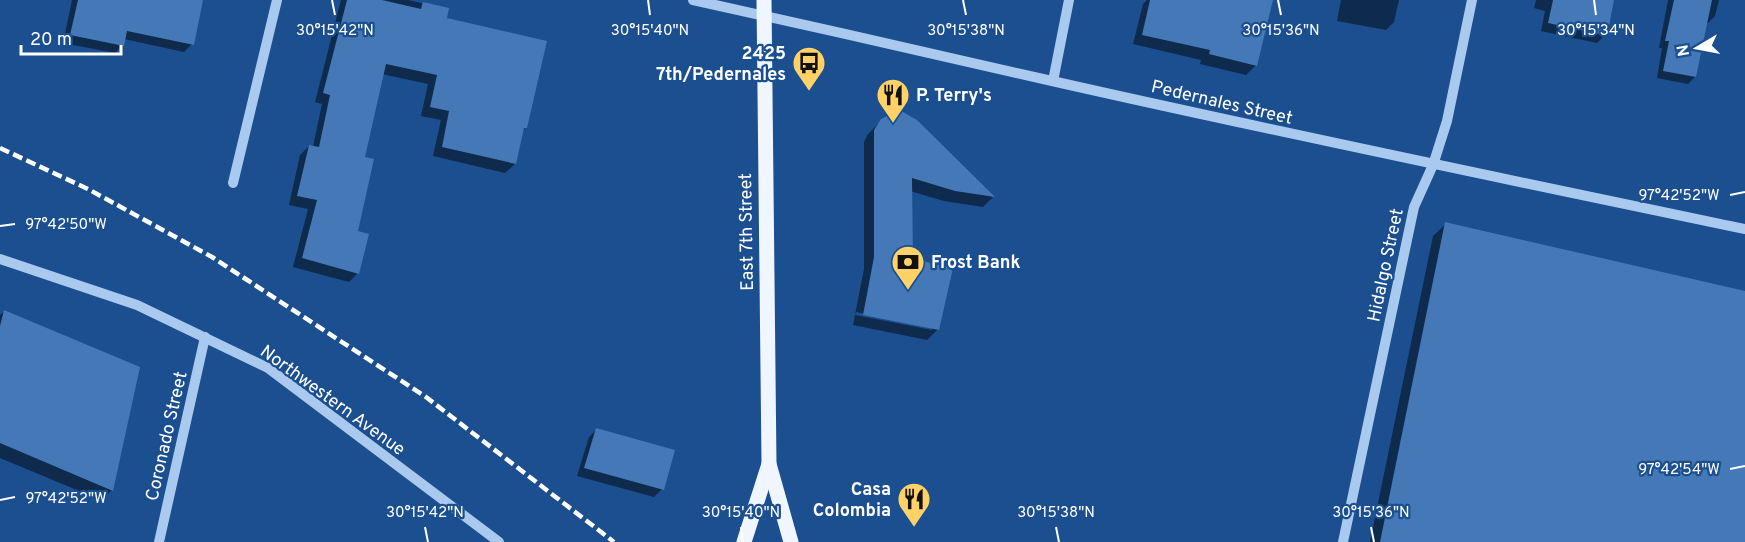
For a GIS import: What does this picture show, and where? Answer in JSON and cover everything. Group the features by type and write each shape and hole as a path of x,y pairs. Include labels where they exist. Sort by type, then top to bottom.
{"main road":[{"name":"East 7th Street","path":"764,7 769,464 791,542"},
{"name":"East 7th Street","path":"744,542 769,464"}],"street":[{"path":"233,183 277,0"},
{"name":"Pedernales Street","path":"693,0 764,7 1053,81 1433,165 1745,229"},
{"path":"1053,81 1070,0"},
{"name":"Hidalgo Street","path":"1343,542 1414,207 1433,165 1447,121 1472,0"},
{"name":"Northwestern Avenue","path":"0,259 137,305 268,368 499,542"},
{"name":"Coronado Street","path":"159,542 205,337"}],"building":[{"path":"78,0 203,0 194,45 127,31 124,46 70,35"},
{"path":"347,0 382,0 421,9 423,2 449,8 447,18 547,41 527,128 524,128 516,164 442,147 449,111 430,107 437,75 386,64 365,157 374,159 358,231 369,234 359,274 302,258 317,200 297,196 309,145 319,147 330,95 323,93"},
{"path":"1150,0 1273,0 1257,66 1209,54 1210,50 1142,35"},
{"path":"1553,0 1614,0 1607,36 1548,23"},
{"path":"1674,0 1712,0 1696,77 1663,71 1669,41 1665,41"},
{"path":"895,112 903,112 917,120 995,197 955,191 912,178 913,259 953,268 939,330 863,315 874,257 874,130 881,119"},
{"path":"1445,222 1745,291 1745,542 1380,542"},
{"path":"4,310 140,367 113,491 0,443 0,326"},
{"path":"596,428 675,450 664,490 584,468"}],"railway":[{"path":"0,148 88,189 212,257 426,397 614,542"}],"place":[{"name":"2425 7th/Pedernales","path":"809,92"},
{"name":"P. Terry's","path":"893,124"},
{"name":"Frost Bank","path":"908,291"},
{"name":"Casa Colombia","path":"914,528"}]}
